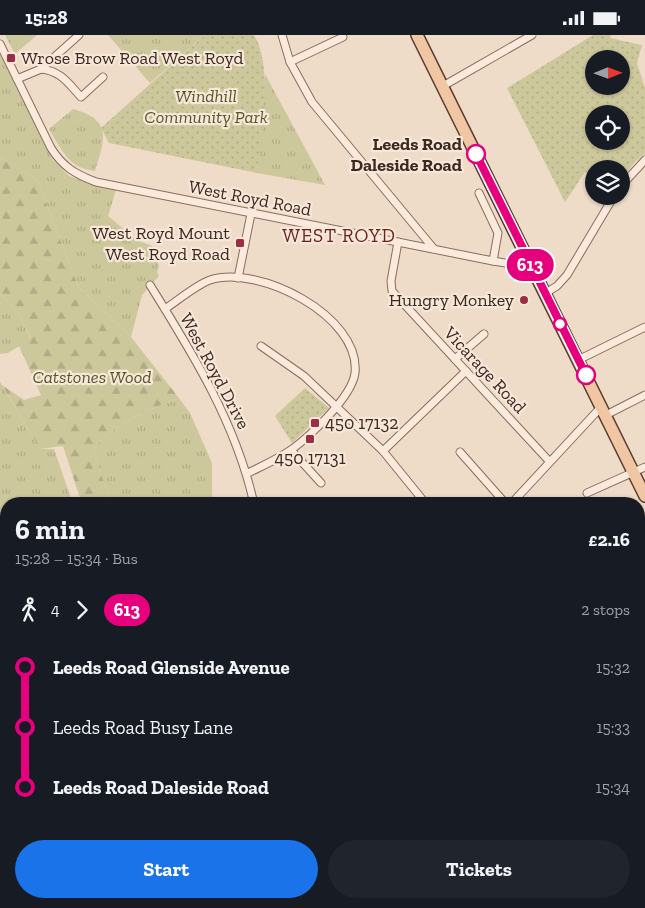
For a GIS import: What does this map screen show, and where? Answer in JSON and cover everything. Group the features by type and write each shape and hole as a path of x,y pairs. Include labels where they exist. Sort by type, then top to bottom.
{"main road":[{"path":"417,35 645,496"}],"street":[{"path":"17,79 41,69 79,35"},
{"path":"282,35 290,62 312,102 434,249"},
{"path":"443,86 532,35"},
{"path":"290,62 343,37"},
{"name":"West Royd Road","path":"0,44 60,163 83,177 96,182 492,261 518,265 529,263"},
{"path":"41,69 52,70 61,74 81,97 103,77"},
{"path":"630,176 645,160"},
{"path":"479,193 498,233 492,261"},
{"path":"544,294 557,286 567,275 609,205"},
{"path":"238,278 252,214"},
{"name":"Vicarage Road","path":"398,242 391,281 392,291 549,461"},
{"path":"165,309 210,280 238,278 270,283 294,293 316,307 342,332 353,349 355,374 350,389 337,407 291,450 248,473"},
{"name":"West Royd Drive","path":"150,285 218,399 248,473 253,497"},
{"path":"578,360 645,327"},
{"path":"455,359 484,334"},
{"path":"261,346 304,376 337,407 383,451 420,497"},
{"path":"383,451 466,371"},
{"path":"517,497 549,461 604,411 645,395"},
{"path":"291,450 321,483"},
{"path":"460,452 500,497"},
{"path":"587,493 645,467"}],"green space":[{"path":"5,35 37,35 15,54"},
{"path":"108,35 205,35 150,83"},
{"name":"Windhill Community Park","path":"205,35 254,35 260,49 265,83 257,173 109,143 101,128"},
{"path":"593,35 611,35 610,38 642,45 637,63 645,88 645,154 630,168 630,160 585,160 585,172 565,202 507,88"},
{"path":"0,54 53,160 69,176 116,190 108,216 137,240 152,246 159,266 157,272 159,276 142,295 131,337 78,286 37,179 0,158"},
{"path":"265,74 325,185 257,173"},
{"path":"73,109 95,119 103,133 103,141 95,171 78,166 72,162 62,151 49,129"},
{"name":"Catstones Wood","path":"0,158 37,179 78,286 131,337 179,398 132,418 112,431 93,449 109,497 80,497 63,446 40,449 2,385 24,400 41,395 19,346 31,338 19,314 0,294"},
{"path":"0,294 19,314 31,339 8,353 0,354"},
{"path":"0,382 40,449 54,449 71,497 0,497"},
{"path":"305,388 329,408 292,443 275,416"},
{"path":"179,398 190,413 212,463 212,497 109,497 93,449 111,431 143,413"}],"bus line":[{"name":"613","path":"476,154 544,294 586,375"}],"place":[{"name":"Wrose Brow Road West Royd","path":"11,58"},
{"name":"Leeds Road Daleside Road","path":"476,154"},
{"name":"West Royd Mount West Royd Road","path":"240,243"},
{"name":"Hungry Monkey","path":"524,300"},
{"name":"450 17132","path":"315,423"},
{"name":"450 17131","path":"310,439"}],"district":[{"name":"WEST ROYD","path":"339,235"}]}
